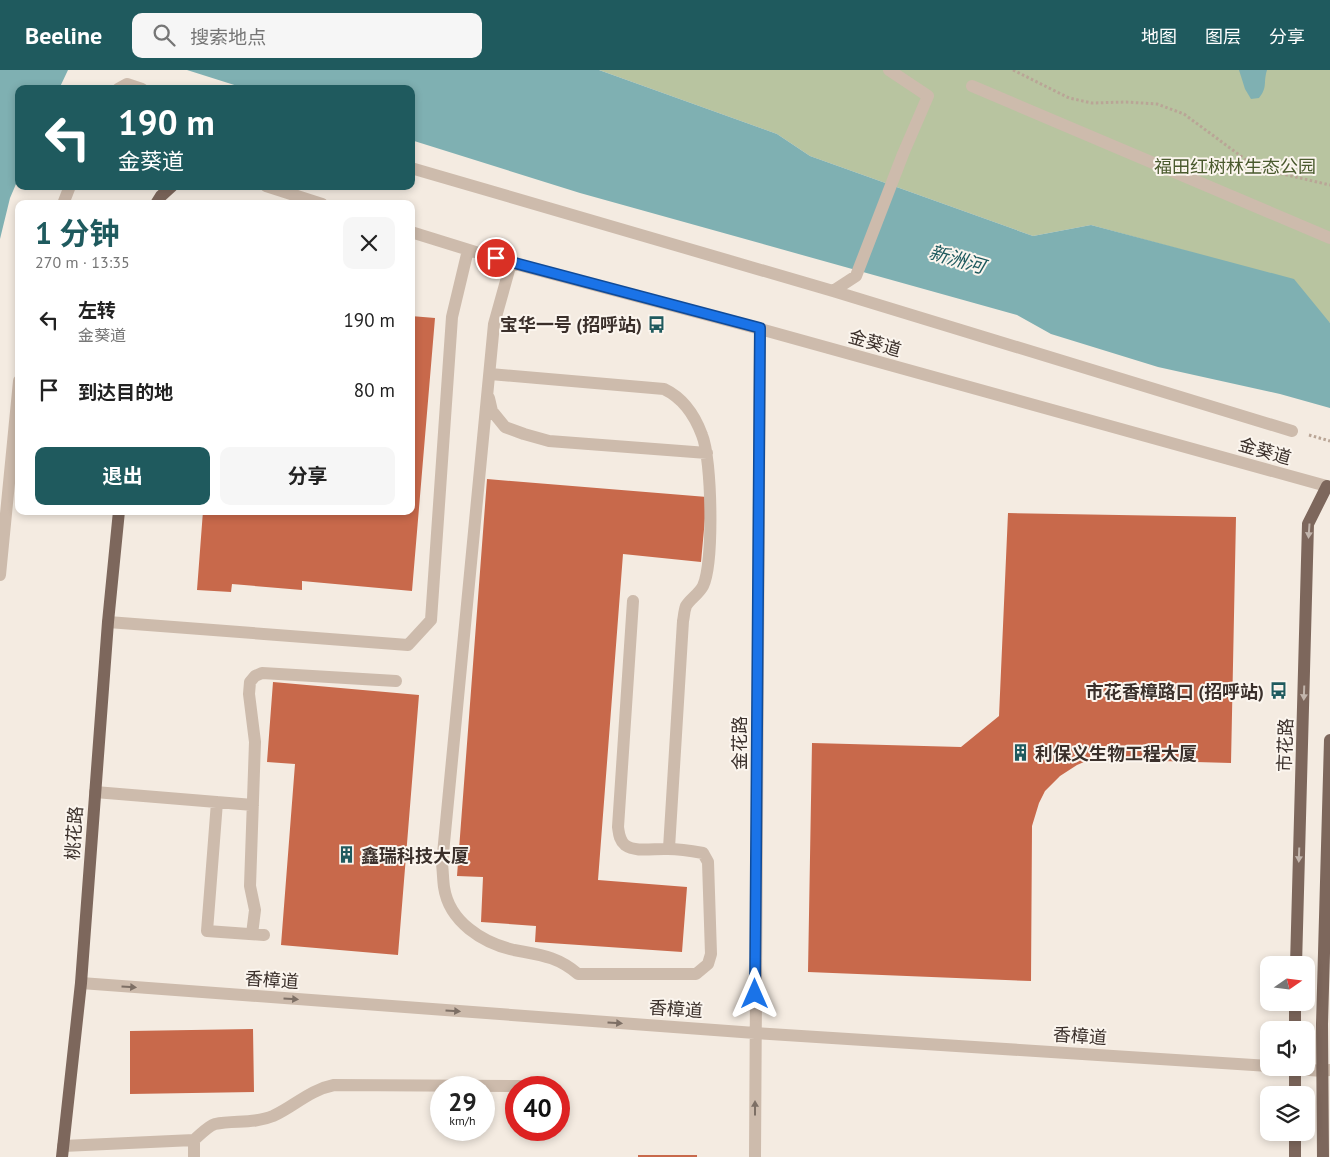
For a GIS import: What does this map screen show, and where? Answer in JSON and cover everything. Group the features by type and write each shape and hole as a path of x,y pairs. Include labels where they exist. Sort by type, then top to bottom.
{"main road":[{"path":"158,200 168,190"},
{"path":"1329,487 1330,501"},
{"name":"市花路","path":"1296,956 1308,524 1329,487"},
{"name":"桃花路","path":"63,1151 81,983 115,515"},
{"path":"1323,1157 1326,1070 1322,1024 1330,740"},
{"path":"1295,1141 1295,1157"}],"street":[{"path":"833,292 856,276 903,154 928,96 889,70"},
{"path":"972,86 1330,238"},
{"path":"415,169 833,292 1292,431"},
{"path":"278,190 310,200"},
{"name":"金葵道","path":"415,233 510,263 760,328 1329,487"},
{"path":"108,622 408,645 431,620 452,317 468,250"},
{"path":"510,263 494,324 442,864 444,889 451,906 462,923 476,934 495,944 550,956 567,965 578,974 696,974 708,964 711,954 708,862 703,853 669,848 639,849 626,846 620,839 618,827 633,601"},
{"name":"金花路","path":"755,1157 760,328"},
{"path":"490,374 664,389 674,394 692,414 703,436 707,453 710,528 707,566 703,586 686,607 683,621 669,848"},
{"path":"488,393 492,411 505,426 549,442 707,453"},
{"path":"0,575 15,422"},
{"path":"217,802 207,931 258,934 250,886 255,742 249,694 250,682 255,676 262,673 396,681"},
{"path":"95,792 253,805"},
{"name":"香樟道","path":"81,983 755,1033 1260,1065"},
{"path":"63,1151 194,1140 214,1124 258,1121 273,1116 308,1094 334,1085 505,1086"},
{"path":"194,1140 194,1157"}],"path":[{"path":"1013,70 1070,98 1092,103 1126,102 1157,104 1184,114 1257,168 1330,185"}],"green space":[{"name":"福田红树林生态公园","path":"599,70 1330,70 1330,323 1190,252 1091,225 1033,236 810,156 777,134"}],"water":[{"path":"0,70 68,70 61,85 15,85 15,186 10,198 0,239"},
{"name":"新洲河","path":"187,70 599,70 777,134 810,156 1033,236 1091,225 1294,279 1330,323 1330,408 1280,394 1158,367 1051,334 1017,315 580,193 415,141 415,85 234,85"},
{"path":"1239,70 1267,70 1264,88 1259,98 1251,99 1245,89"}],"building":[{"path":"415,316 435,318 412,591 302,581 302,590 232,584 231,592 197,590 203,515 415,515"},
{"path":"487,479 707,497 701,562 623,554 598,880 687,887 682,952 535,942 536,926 481,922 483,877 457,876"},
{"name":"利保义生物工程大厦","path":"1008,513 1236,517 1231,763 1091,759 1060,776 1045,791 1032,826 1031,981 808,972 812,743 961,747 999,716"},
{"name":"鑫瑞科技大厦","path":"273,682 419,695 398,955 281,945 295,764 267,762"},
{"path":"253,1029 254,1092 130,1094 130,1031"},
{"path":"638,1155 697,1155 697,1157 638,1157"}],"place":[{"name":"宝华一号 (招呼站)","path":"656,324"},
{"name":"市花香樟路口 (招呼站)","path":"1278,691"},
{"name":"利保义生物工程大厦","path":"1021,753"},
{"name":"鑫瑞科技大厦","path":"347,855"}],"route":[{"path":"496,258 760,328 755,994"}]}
